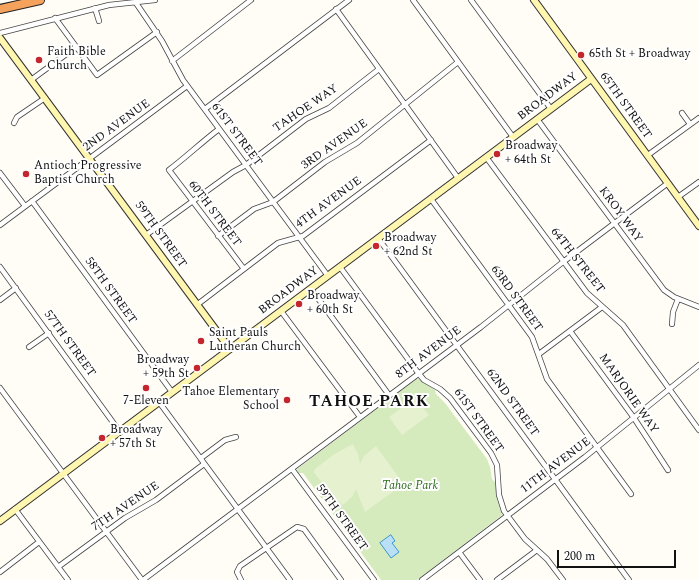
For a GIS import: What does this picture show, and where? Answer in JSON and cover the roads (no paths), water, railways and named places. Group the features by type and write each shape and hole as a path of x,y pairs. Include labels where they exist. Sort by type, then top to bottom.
{"highway":[{"path":"0,9 40,0"}],"main road":[{"name":"65TH STREET","path":"534,0 699,226"},
{"name":"59TH STREET","path":"0,38 230,349"},
{"name":"BROADWAY","path":"0,521 591,79"}],"street":[{"path":"0,33 117,3 136,3 155,0"},
{"path":"172,61 251,0"},
{"path":"205,109 348,0"},
{"path":"413,0 513,137"},
{"path":"470,0 551,109"},
{"name":"61ST STREET","path":"136,3 157,32 187,86 328,276"},
{"path":"95,8 99,21"},
{"path":"336,9 458,178"},
{"path":"55,18 97,76 157,32"},
{"path":"31,80 76,47"},
{"name":"3RD AVENUE","path":"218,236 254,210 273,202 325,162 357,144 458,62"},
{"name":"TAHOE WAY","path":"146,235 192,201 246,165 306,119 329,108 379,69"},
{"name":"2ND AVENUE","path":"0,225 187,86"},
{"path":"14,123 17,117 45,98"},
{"path":"682,113 690,124"},
{"path":"648,156 699,118"},
{"name":"KROY WAY","path":"538,119 613,223 664,290 678,299 699,307"},
{"name":"60TH STREET","path":"219,129 194,147 186,157 169,170 244,269"},
{"name":"4TH AVENUE","path":"198,304 278,243 303,236 431,140"},
{"name":"64TH STREET","path":"486,157 587,293 623,325 699,430"},
{"path":"0,173 25,206"},
{"path":"678,197 699,182"},
{"name":"8TH AVENUE","path":"143,580 419,374 613,223 668,183"},
{"name":"63RD STREET","path":"431,199 532,337 547,379 631,494"},
{"name":"58TH STREET","path":"32,201 172,392"},
{"name":"62ND STREET","path":"378,238 629,580"},
{"name":"57TH STREET","path":"0,267 120,432"},
{"name":"61ST STREET","path":"340,267 419,374 424,380 440,389 450,398 493,456 499,473 500,499 507,516 525,539 547,559 563,580"},
{"path":"0,300 16,288"},
{"path":"311,289 390,395"},
{"path":"672,324 673,312 678,299"},
{"path":"539,354 602,307"},
{"path":"281,311 360,418"},
{"name":"MARJORIE WAY","path":"570,331 634,418 668,470"},
{"path":"30,347 49,333"},
{"name":"11TH AVENUE","path":"422,580 598,447 699,365"},
{"path":"0,388 143,580"},
{"path":"159,402 290,580"},
{"path":"201,458 225,440 236,437"},
{"name":"7TH AVENUE","path":"58,567 125,518 156,500 204,464"},
{"name":"59TH STREET","path":"292,468 374,580"},
{"path":"15,509 68,580"},
{"path":"240,578 237,572 240,566 294,528 302,528 341,580"},
{"path":"0,572 39,542"},
{"path":"497,580 537,550"},
{"path":"459,552 480,580"}],"water":[{"path":"391,535 395,541 392,543 399,552 391,558 380,543"}],"place":[{"name":"65th St + Broadway","path":"581,55"},
{"name":"Faith Bible Church","path":"39,60"},
{"name":"Broadway + 64th St","path":"497,154"},
{"name":"Antioch Progressive Baptist Church","path":"26,174"},
{"name":"Broadway + 62nd St","path":"376,246"},
{"name":"Broadway + 60th St","path":"299,304"},
{"name":"Saint Pauls Lutheran Church","path":"201,341"},
{"name":"Broadway + 59th St","path":"197,368"},
{"name":"7-Eleven","path":"146,388"},
{"name":"Tahoe Elementary School","path":"287,400"},
{"name":"Broadway + 57th St","path":"102,438"}],"district":[{"name":"TAHOE PARK","path":"369,403"}],"park label":[{"name":"Tahoe Park","path":"410,487"}]}
